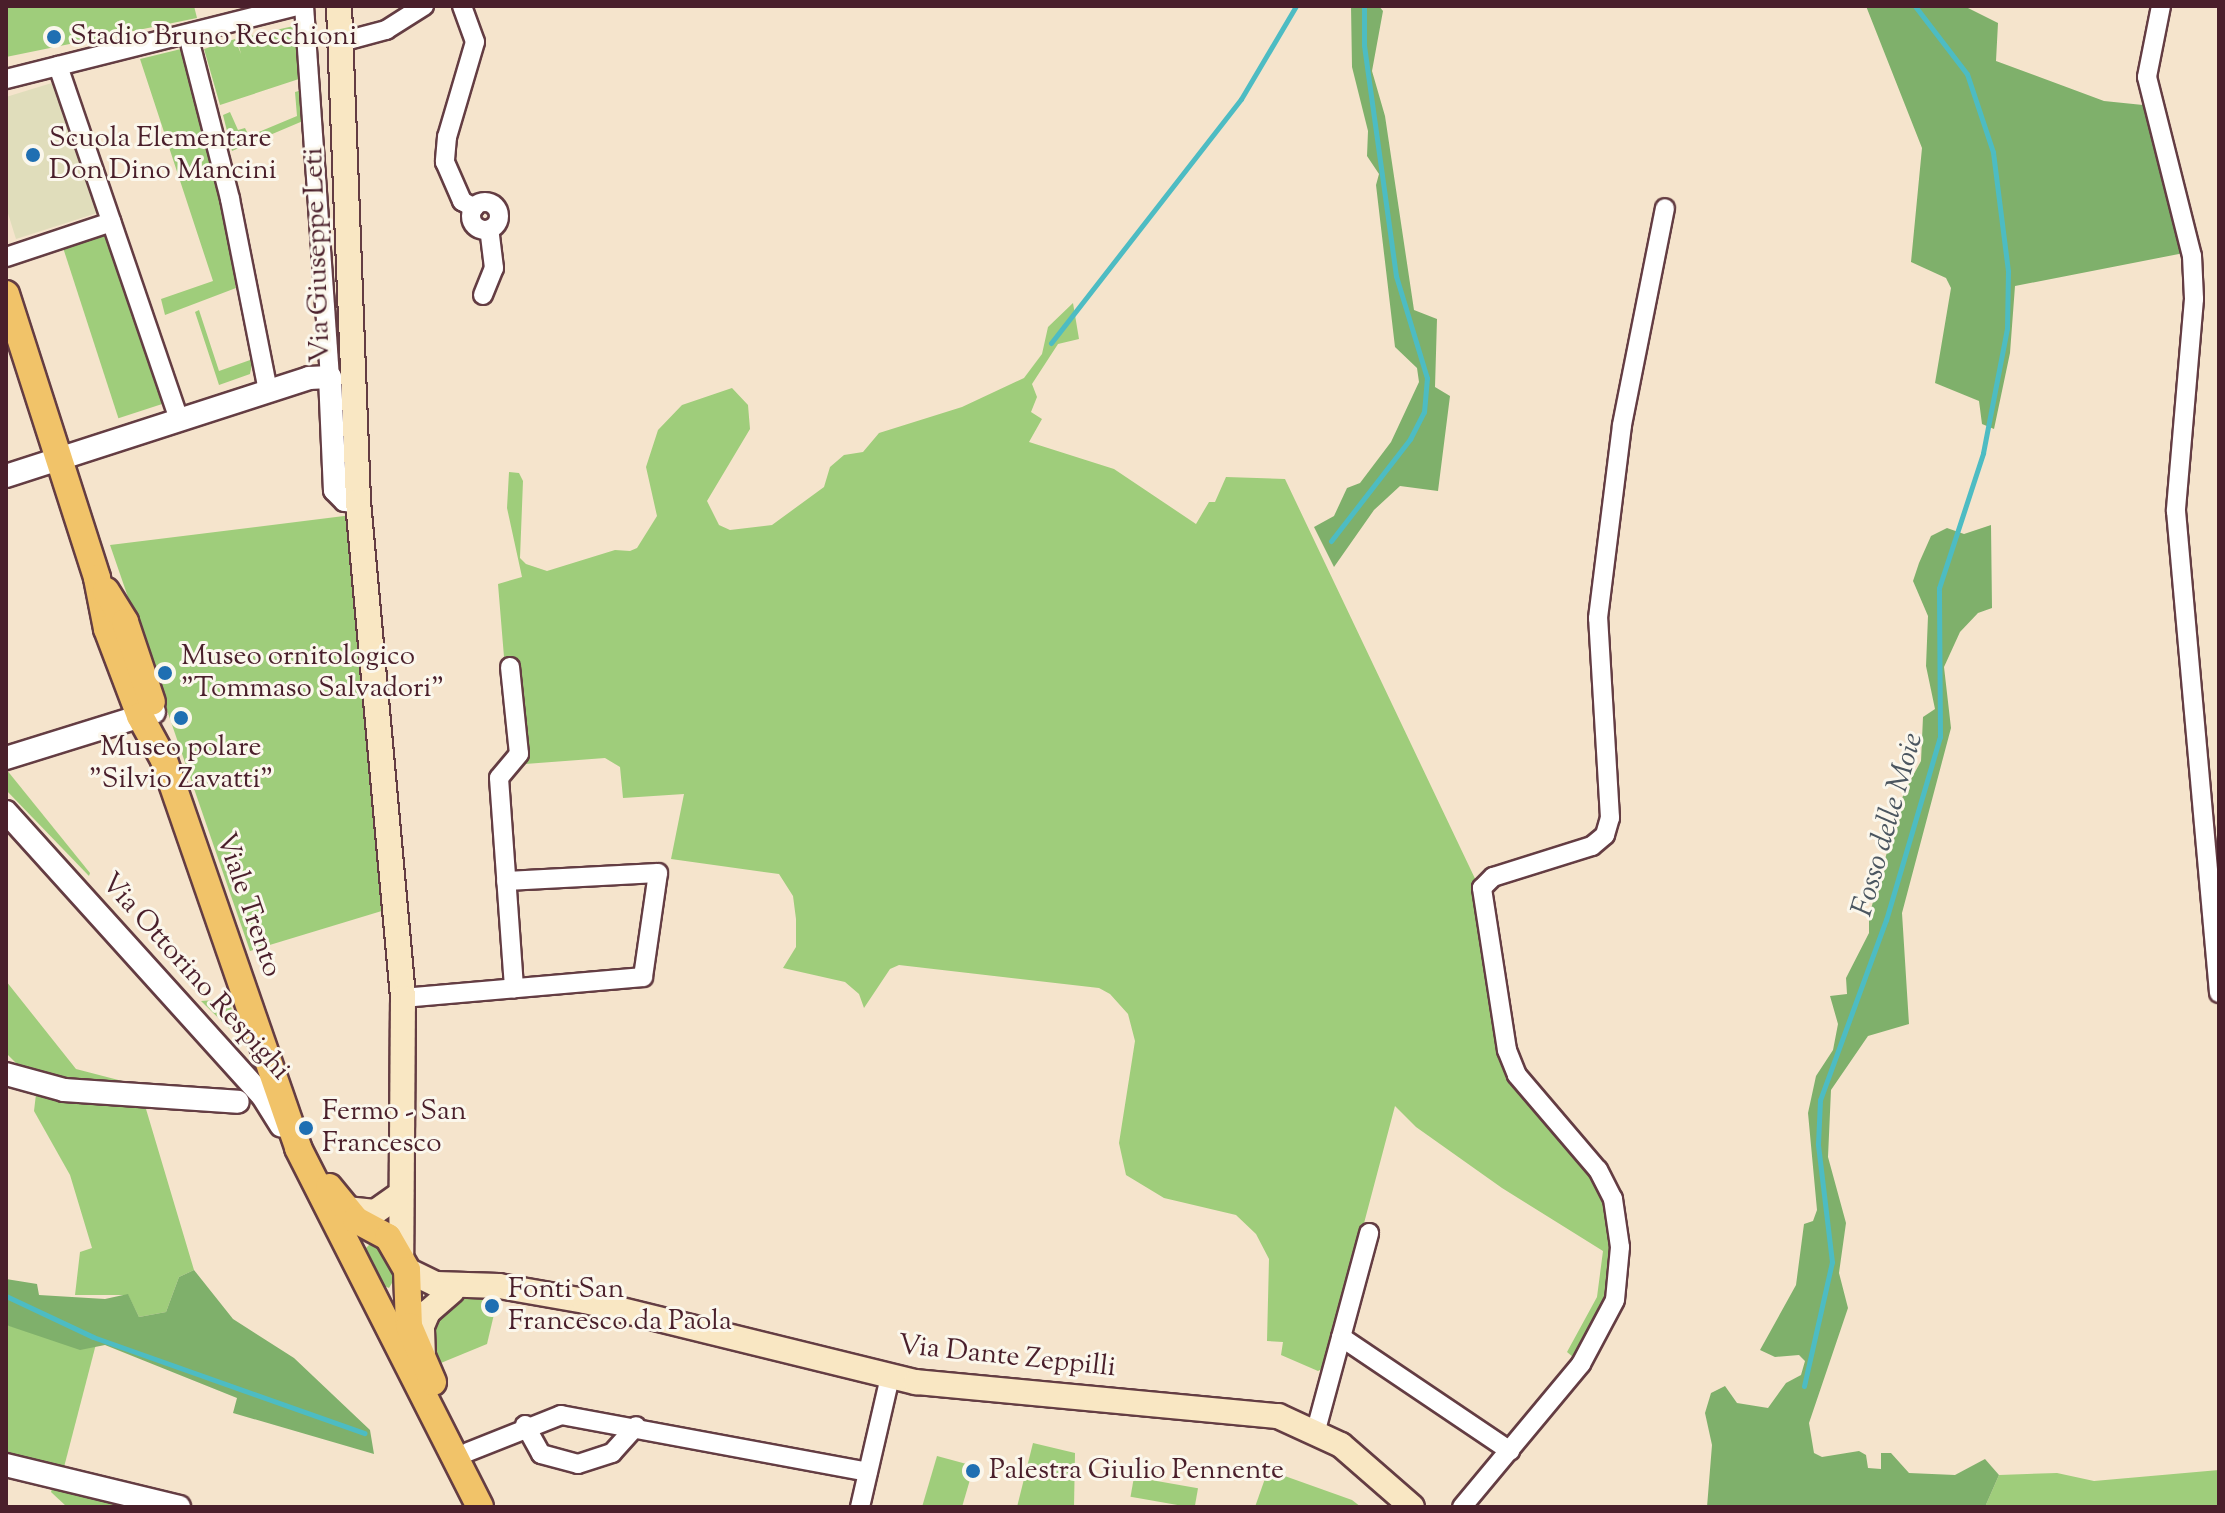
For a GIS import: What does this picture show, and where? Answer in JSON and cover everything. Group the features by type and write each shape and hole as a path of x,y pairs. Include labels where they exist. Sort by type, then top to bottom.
{"main road":[{"name":"Via Giuseppe Leti","path":"339,6 358,502 403,998 401,1194 404,1264"},
{"name":"Viale Trento","path":"6,294 97,578 125,622 148,714 164,760 255,1086 293,1135 371,1297 480,1507"},
{"name":"Viale Trento","path":"255,1086 302,1141 346,1209 371,1230 388,1237 404,1264"},
{"path":"346,1209 375,1212 401,1194"},
{"path":"350,1255 353,1241 371,1230 401,1194"},
{"path":"404,1264 405,1297 423,1361 495,1507"},
{"name":"Via Dante Zeppilli","path":"404,1264 436,1284 479,1286 585,1301 890,1377 1242,1409 1316,1430 1412,1507"},
{"name":"Via Dante Zeppilli","path":"405,1297 479,1286"},
{"path":"423,1361 422,1326 438,1300 452,1291"},
{"path":"371,1297 389,1303 405,1297"}],"street":[{"path":"6,79 296,6"},
{"path":"304,6 335,490 345,500 358,502"},
{"path":"341,42 386,30 424,6"},
{"path":"462,6 475,42 447,137 445,162 462,201 474,208 486,202 498,209 499,222 489,230 494,268 483,295"},
{"path":"2161,6 2147,77 2192,256 2194,299 2176,524 2219,993"},
{"path":"188,35 230,199 268,391"},
{"path":"58,66 179,420"},
{"path":"1462,1507 1510,1451 1604,1328 1615,1300 1620,1247 1613,1199 1598,1170 1540,1105 1507,1050 1482,887 1493,877 1592,846 1605,835 1610,818 1598,618 1622,425 1665,208"},
{"path":"6,257 111,222"},
{"path":"6,476 268,391 330,377"},
{"path":"510,667 519,754 499,778 514,988"},
{"path":"6,758 148,714"},
{"name":"Via Ottorino Respighi","path":"6,812 255,1086 320,1195"},
{"path":"403,998 643,977 658,873 506,881"},
{"path":"7,1073 64,1090 255,1086"},
{"path":"1316,1430 1369,1233"},
{"path":"1341,1337 1510,1451"},
{"path":"860,1507 890,1377"},
{"path":"468,1452 525,1425 561,1415 636,1426 868,1472"},
{"path":"525,1425 541,1454 578,1464 612,1453 636,1426"},
{"path":"6,1465 179,1507"}],"shaded area":[{"path":"55,82 97,213 16,239 6,207 6,97"}],"green space":[{"name":"Stadio Bruno Recchioni","path":"6,6 194,6 197,18 6,57"},
{"path":"1351,6 1379,6 1383,11 1372,71 1385,116 1414,310 1437,319 1435,387 1450,396 1438,491 1400,486 1374,510 1334,567 1314,527 1334,516 1347,488 1360,483 1391,442 1419,382 1417,368 1395,347 1376,185 1379,174 1367,156 1368,131 1352,67"},
{"path":"1866,6 1964,6 1998,23 1996,61 2104,101 2143,105 2150,120 2184,253 2015,286 2010,353 1994,429 1982,424 1979,401 1935,383 1951,288 1946,278 1911,262 1922,148"},
{"path":"298,25 305,77 220,105 204,49 235,39 241,54 237,39"},
{"path":"181,49 216,162 236,288 165,315 161,299 213,281 140,59"},
{"path":"306,89 310,118 232,151 223,115 230,112 238,130 245,128 249,136 297,116 295,92"},
{"path":"105,228 162,404 118,418 61,242"},
{"path":"1073,303 1079,339 1058,344 1032,384 1037,397 1031,412 1042,419 1029,442 1114,469 1196,524 1209,502 1215,502 1226,477 1285,479 1479,887 1475,902 1493,1021 1504,1052 1611,1201 1612,1299 1579,1362 1567,1352 1597,1297 1603,1251 1502,1188 1416,1127 1395,1106 1326,1367 1318,1371 1281,1355 1283,1342 1267,1341 1269,1259 1256,1234 1236,1215 1164,1198 1126,1175 1119,1143 1135,1041 1128,1014 1110,994 1099,988 899,965 890,969 864,1008 859,994 845,982 783,968 796,947 796,919 793,896 779,874 671,859 684,794 623,798 620,767 605,758 525,764 529,746 522,686 518,684 514,657 504,657 498,584 522,577 507,508 509,472 519,473 523,481 520,558 526,564 547,571 615,550 630,551 637,548 657,516 646,467 658,430 682,405 732,388 748,405 750,429 707,501 719,525 730,530 772,525 824,487 830,467 844,455 863,452 879,433 962,407 1024,378 1042,354 1048,327"},
{"path":"199,310 219,371 253,359 250,374 219,385 195,312"},
{"path":"352,515 385,910 250,951 110,545"},
{"path":"1991,525 1992,608 1978,613 1960,632 1944,667 1951,728 1902,913 1909,1024 1868,1036 1831,1090 1828,1157 1846,1223 1839,1273 1848,1308 1809,1423 1814,1453 1822,1457 1859,1451 1866,1455 1868,1468 1881,1469 1881,1453 1891,1453 1909,1473 1955,1475 1985,1459 1999,1475 1985,1507 1707,1507 1712,1445 1705,1413 1711,1393 1725,1386 1737,1403 1768,1408 1786,1383 1801,1375 1805,1361 1799,1355 1775,1357 1760,1350 1796,1285 1804,1224 1813,1221 1817,1210 1808,1113 1816,1076 1833,1050 1838,1024 1830,996 1847,994 1846,978 1869,933 1869,916 1904,792 1921,761 1923,717 1935,709 1926,666 1928,616 1913,581 1931,536 1947,528 1964,534"},
{"path":"6,769 90,873 89,876 6,790"},
{"path":"6,981 76,1069 157,1090 84,1084 21,1068 6,1053"},
{"path":"228,999 245,1044 201,1001"},
{"path":"36,1094 138,1102 146,1109 194,1270 179,1277 166,1312 139,1317 128,1295 75,1295 80,1252 92,1248 70,1175 34,1111"},
{"path":"371,1243 377,1245 395,1278 389,1288 380,1284 364,1250"},
{"path":"194,1270 233,1319 294,1358 370,1430 374,1454 233,1413 237,1398 105,1345 80,1350 6,1325 6,1279 37,1284 39,1295 105,1299 128,1294 139,1317 166,1312 179,1277"},
{"path":"499,1293 487,1344 436,1365 431,1337 435,1318 457,1296"},
{"path":"6,1325 96,1344 63,1471 6,1458"},
{"path":"1033,1443 1075,1453 1074,1507 1017,1507"},
{"path":"937,1456 974,1466 962,1507 922,1507"},
{"path":"1268,1470 1352,1500 1361,1507 1255,1507"},
{"path":"2219,1470 2219,1507 1985,1507 1999,1475 2057,1473 2094,1481"},
{"path":"1134,1477 1198,1488 1195,1507 1131,1497"},
{"path":"53,1485 163,1507 67,1507 51,1492"}],"waterway":[{"path":"1051,343 1241,99 1296,6"},
{"path":"1331,541 1410,439 1424,412 1427,378 1396,276 1364,45 1364,6"},
{"name":"Fosso delle Moie","path":"1804,1386 1832,1262 1818,1144 1820,1100 1886,920 1940,737 1939,588 1983,453 2007,328 2008,271 1993,152 1967,74 1915,6"},
{"path":"6,1296 93,1337 364,1433"}],"place":[{"name":"Stadio Bruno Recchioni","path":"54,37"},
{"name":"Scuola Elementare Don Dino Mancini","path":"33,155"},
{"name":"Museo ornitologico \"Tommaso Salvadori\"","path":"165,673"},
{"name":"Museo polare \"Silvio Zavatti\"","path":"181,718"},
{"name":"Fermo - San Francesco","path":"306,1128"},
{"name":"Fonti San Francesco da Paola","path":"492,1306"},
{"name":"Palestra Giulio Pennente","path":"973,1471"}]}
